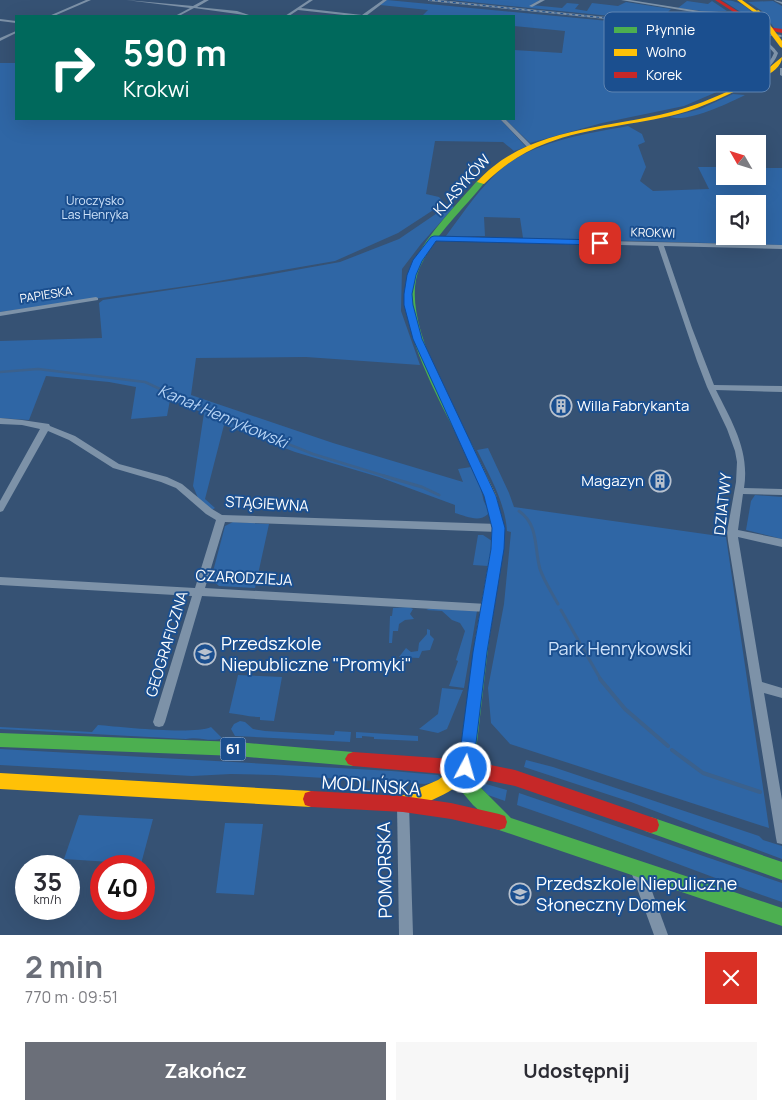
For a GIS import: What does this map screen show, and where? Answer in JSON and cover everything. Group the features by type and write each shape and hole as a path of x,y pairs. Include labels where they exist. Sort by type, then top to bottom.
{"street":[{"path":"53,15 88,0"},
{"path":"128,0 237,12 247,15"},
{"path":"179,15 207,0"},
{"path":"289,15 312,0"},
{"path":"364,15 385,0"},
{"path":"531,6 543,0"},
{"path":"623,0 699,12"},
{"path":"717,0 735,12"},
{"path":"739,0 757,12"},
{"path":"776,0 782,3"},
{"path":"298,9 354,15"},
{"path":"0,20 15,22"},
{"path":"0,40 15,32"},
{"path":"774,35 782,44"},
{"path":"770,64 776,54 774,35"},
{"path":"782,63 782,75"},
{"name":"KLASYKÓW","path":"770,71 782,63"},
{"name":"KLASYKÓW","path":"466,768 487,608 497,549 498,528 490,496 418,339 411,318 408,294 412,275 418,260 434,239 491,172 509,158 571,134 695,108 730,92"},
{"path":"503,120 531,148"},
{"name":"KROKWI","path":"434,239 782,248"},
{"name":"DZIATWY","path":"660,244 711,387 726,417 740,454 742,468 732,532 782,838"},
{"name":"PAPIESKA","path":"0,314 96,299"},
{"path":"711,387 782,389"},
{"name":"STĄGIEWNA","path":"0,421 46,426 82,444 114,465 167,480 180,487 208,512 221,518 498,528"},
{"path":"0,509 46,426"},
{"path":"738,491 782,492"},
{"name":"GEOGRAFICZNA","path":"159,722 221,518"},
{"path":"732,532 782,543"},
{"name":"CZARODZIEJA","path":"0,580 487,608"},
{"path":"757,686 782,692"},
{"name":"MODLIŃSKA","path":"0,740 236,749 466,768 515,778 782,871"},
{"path":"403,804 444,786 466,768"},
{"path":"466,768 468,786 479,799 506,823"},
{"name":"MODLIŃSKA","path":"0,782 403,804 451,810 506,823 782,917"},
{"name":"POMORSKA","path":"403,804 402,830 406,935"},
{"path":"636,866 661,935"}],"green space":[{"path":"387,0 604,21 604,92 717,92 684,106 602,123 530,143 506,120 515,120 515,50 562,53 565,31 515,26 515,15 423,15 428,10 380,5"},
{"path":"451,0 540,0 531,5 562,8 567,3 579,4 575,9 587,11 592,3 618,6 626,2 671,9 668,12 604,12 604,15"},
{"path":"722,0 741,4 750,12 741,12"},
{"path":"687,1 708,4 712,1 727,11 709,12 678,8"},
{"path":"773,1 782,6 782,30 775,29 770,22 770,12 763,12 748,2"},
{"name":"Uroczysko Las Henryka","path":"0,63 15,63 15,120 501,120 526,147 514,151 503,142 435,141 426,194 439,197 444,203 398,233 335,261 201,284 0,312"},
{"path":"733,94 745,95 697,115 677,118 670,117 700,109"},
{"path":"628,126 642,134 645,142 638,145 646,167 640,181 653,191 709,189 698,167 716,167 716,185 766,185 766,168 782,168 782,245 766,245 766,195 716,195 716,243 523,238 520,218 484,217 485,236 446,236 489,181 505,166 533,150 580,135"},
{"path":"449,205 454,207 421,244 402,269 401,311 420,365 306,357 196,358 191,395 333,443 463,482 458,469 471,467 488,510 488,514 484,517 472,518 455,513 455,505 379,477 295,452 224,425 205,499 215,508 210,511 198,498 193,486 204,413 170,400 167,416 131,419 136,387 109,382 46,376 29,420 0,418 0,341 102,338 99,303 103,300 340,262 399,239"},
{"name":"Park Henrykowski","path":"488,448 514,507 726,537 769,828 510,744 491,723 488,688 504,604 511,532 507,531 500,500 477,450"},
{"path":"755,495 782,497 782,539 746,530 751,501"},
{"path":"233,522 269,524 255,588 219,586 211,579 225,526"},
{"path":"478,535 483,535 492,541 488,566 473,565"},
{"path":"409,607 413,609 410,614 414,619 405,620 399,624 398,631 393,631 392,643 389,643 390,616 392,616 393,608"},
{"path":"431,608 477,611 464,688 449,686 458,661 456,660 465,631 460,623 452,620 442,611 426,610"},
{"path":"427,629 430,630 430,635 434,639 430,650 422,651 419,658 399,657 406,648 411,652 418,651 419,643 427,634"},
{"path":"238,675 282,677 274,721 229,713"},
{"path":"442,688 463,690 447,729 438,733 419,729 438,714"},
{"path":"240,721 245,722 253,729 265,731 334,735 335,731 351,732 350,742 235,736 231,729 234,724"},
{"path":"98,725 173,730 211,727 222,738 214,740 186,739 0,729 0,727 92,732"},
{"path":"356,732 418,736 418,741 374,739 374,737 362,736 362,738 356,738"},
{"path":"0,749 392,771 438,775 441,778 439,781 425,784 274,775 231,774 192,776 0,765"},
{"path":"526,760 553,767 759,836 763,840 782,846 782,859 631,802 524,767"},
{"path":"475,781 507,790 505,801 488,795"},
{"path":"519,793 782,883 782,902 517,805"},
{"path":"79,815 153,819 143,855 90,855 90,861 80,860 80,855 65,855"},
{"path":"225,823 263,824 254,895 216,893"}],"waterway":[{"name":"Kanał Henrykowski","path":"0,372 38,369 145,382 218,416 313,454 388,477"},
{"name":"Kanał Henrykowski","path":"384,476 422,487 439,495"},
{"name":"Kanał Henrykowski","path":"519,511 530,523 533,530 540,569 558,604"},
{"name":"Kanał Henrykowski","path":"561,610 601,680"},
{"name":"Kanał Henrykowski","path":"600,679 625,709 668,746"},
{"name":"Kanał Henrykowski","path":"672,750 703,773 760,792"}],"railway":[{"path":"429,0 604,18"},
{"path":"770,35 782,36"}],"traffic: fast":[{"path":"467,445 427,362 412,316 410,295 412,277 423,254 442,228 481,182"},
{"path":"482,640 466,768 468,786 479,799 504,821"},
{"path":"0,740 237,749 353,759"},
{"path":"499,822 782,917"},
{"path":"651,825 782,871"}],"traffic: slow":[{"path":"739,0 757,12"},
{"path":"770,29 782,45"},
{"path":"770,70 782,59"},
{"path":"481,182 501,164 523,151 547,141 598,128 675,113 729,92"},
{"path":"467,445 490,495 498,528 497,549 482,640"},
{"path":"405,803 444,786 466,768"},
{"path":"0,781 311,799"}],"traffic: jam":[{"path":"717,0 736,12"},
{"path":"770,29 782,31"},
{"path":"353,759 466,768 515,778 651,825"},
{"path":"311,799 403,804 451,811 499,822"}],"place":[{"name":"Willa Fabrykanta","path":"561,406"},
{"name":"Magazyn","path":"660,481"},
{"name":"Przedszkole Niepubliczne \"Promyki\"","path":"205,654"},
{"name":"Przedszkole Niepuliczne Słoneczny Domek","path":"520,894"}],"route":[{"path":"466,768 480,652 497,549 498,528 496,511 490,496 418,339 411,318 408,294 413,270 427,246 434,239 600,243"}]}
